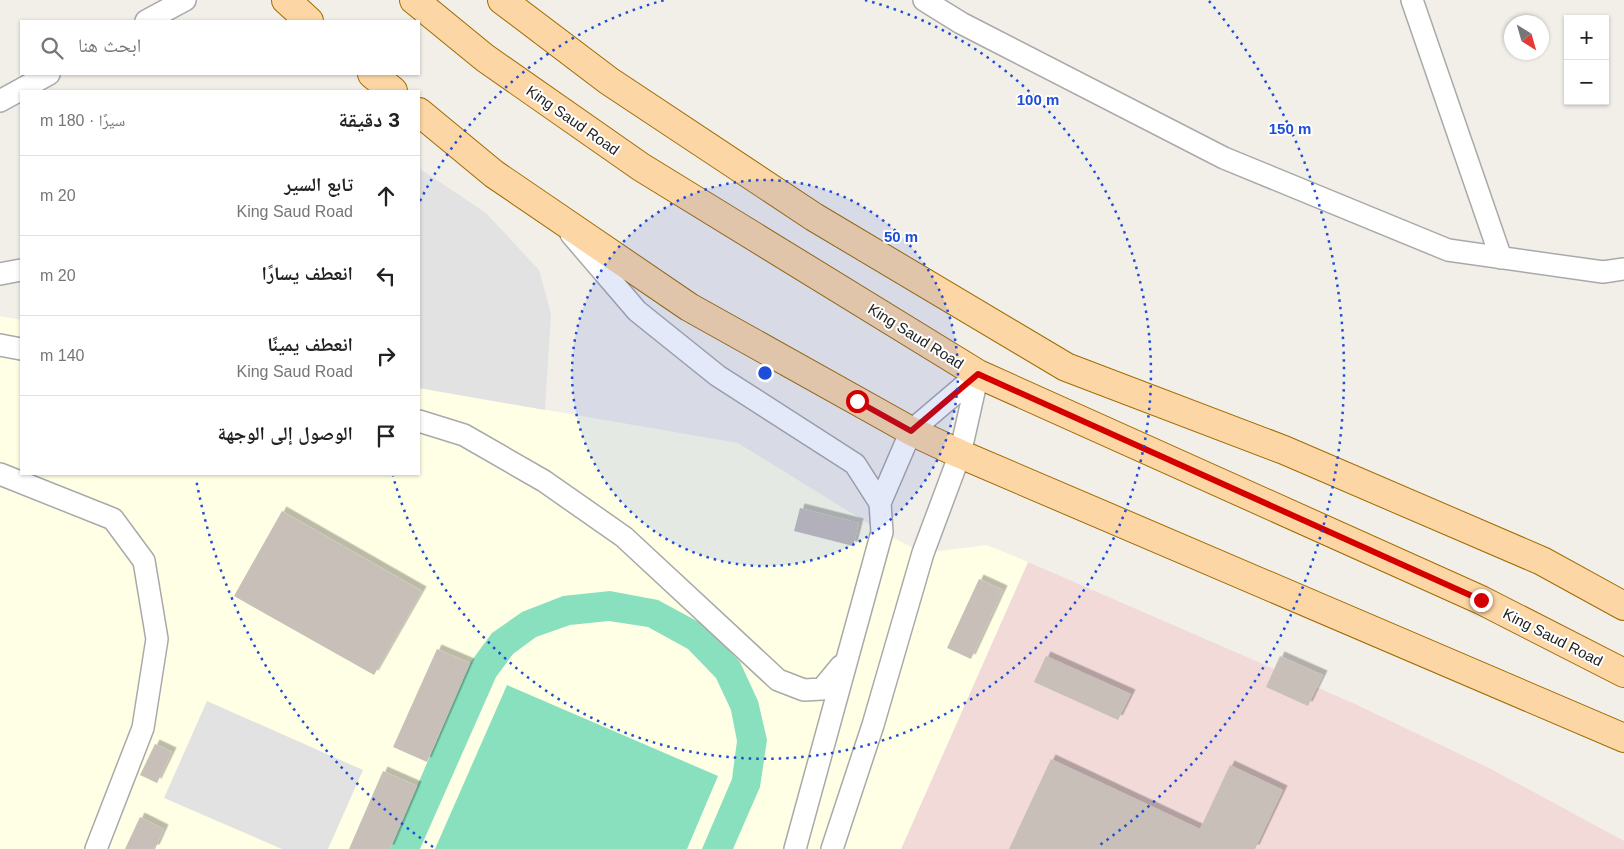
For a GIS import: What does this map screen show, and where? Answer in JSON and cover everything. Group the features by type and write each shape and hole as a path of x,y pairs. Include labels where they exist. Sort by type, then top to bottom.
{"main road":[{"path":"286,0 308,20"},
{"name":"King Saud Road","path":"414,0 485,58 640,167 978,374 1481,600 1624,672"},
{"path":"502,0 609,80 814,217 1066,367 1284,450 1373,488 1542,561 1624,606"},
{"path":"373,75 392,90"},
{"path":"420,113 494,174 689,306 911,431 960,454 1624,738"}],"street":[{"path":"148,20 185,0"},
{"path":"924,0 948,7 961,23 1224,158 1448,250 1603,272 1624,269"},
{"path":"1412,0 1501,258"},
{"path":"0,101 47,75"},
{"path":"552,213 637,311 718,376 855,464 880,503"},
{"path":"0,274 20,270"},
{"path":"0,345 20,349"},
{"path":"795,849 882,532 880,503 911,431 978,374"},
{"path":"832,849 873,725 924,554 960,454 978,374"},
{"path":"420,421 464,435 544,481 624,537 778,680 804,690 822,688 846,660"},
{"path":"0,474 112,519 144,561 158,639 143,728 96,849"}],"shaded area":[{"path":"420,169 486,213 539,270 551,314 545,410 420,388"},
{"path":"0,316 20,320 20,475 420,475 420,388 738,443 882,532 923,553 987,545 1028,562 901,849 0,849"},
{"path":"1028,562 1355,704 1491,769 1624,841 1624,849 901,849"},
{"path":"207,701 363,770 328,849 282,849 164,798"}],"green space":[{"path":"610,591 658,600 706,626 740,662 758,701 767,740 760,787 733,849 702,849 732,779 737,741 731,710 716,678 688,649 648,627 609,621 570,625 536,637 513,654 496,677 420,849 390,849 470,663 492,633 522,612 563,596"},
{"path":"507,685 718,776 687,849 435,849"}],"building":[{"path":"800,508 859,523 853,546 794,531"},
{"path":"282,511 422,591 374,675 234,596"},
{"path":"979,579 1003,590 971,659 947,648"},
{"path":"437,649 470,663 427,762 393,747"},
{"path":"1046,656 1131,694 1118,720 1034,682"},
{"path":"1280,656 1323,675 1308,706 1266,687"},
{"path":"155,744 172,752 157,783 140,775"},
{"path":"1051,759 1200,829 1230,765 1283,790 1255,849 1009,849"},
{"path":"383,771 417,786 390,849 349,849"},
{"path":"140,817 164,829 155,849 125,849"}],"route":[{"path":"857,401 911,431 978,374 1481,600"}]}
